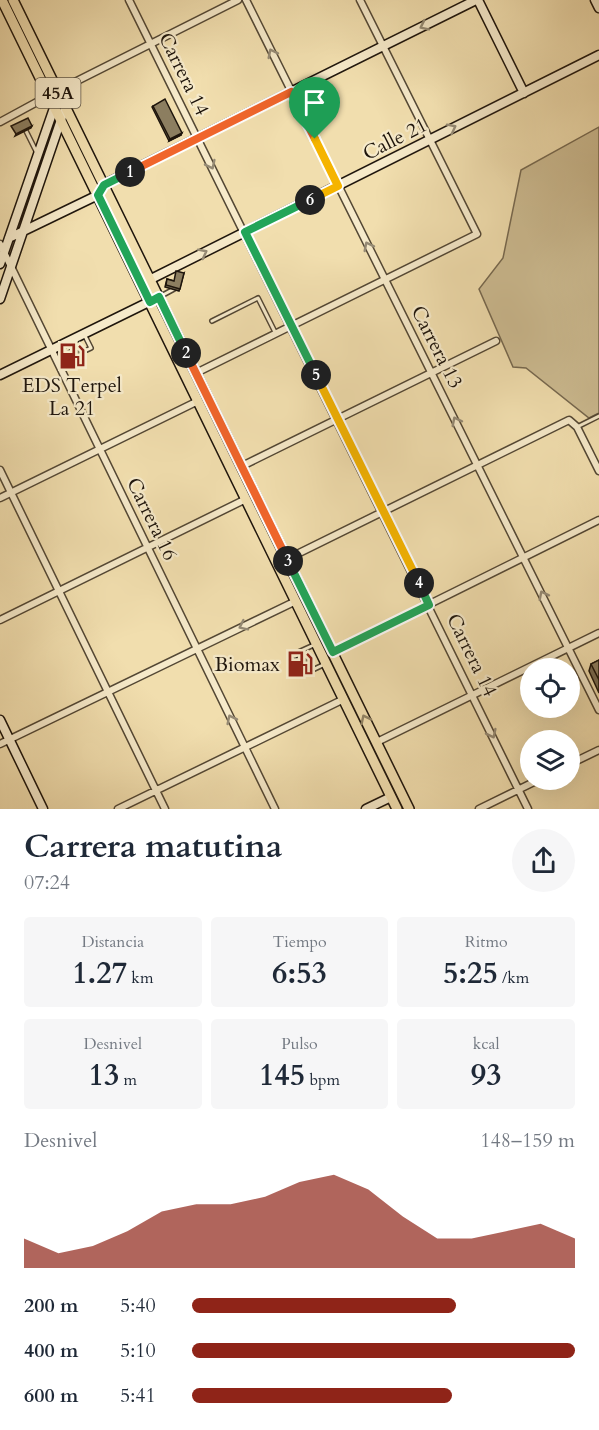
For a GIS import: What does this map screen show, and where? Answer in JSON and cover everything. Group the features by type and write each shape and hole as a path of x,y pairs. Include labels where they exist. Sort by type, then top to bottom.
{"main road":[{"name":"45A","path":"1,0 397,809"},
{"name":"45A","path":"13,0 409,809"}],"street":[{"name":"Carrera 14","path":"129,0 384,511 528,809"},
{"path":"57,91 238,0"},
{"name":"Carrera 13","path":"246,0 599,710"},
{"path":"196,373 477,234 360,0"},
{"path":"4,246 23,231 98,195 104,185 477,0 524,93"},
{"path":"595,0 599,8"},
{"name":"Calle 21","path":"141,284 599,55"},
{"path":"0,122 48,96"},
{"path":"0,264 4,246 54,108"},
{"path":"0,299 65,108"},
{"name":"Carrera 16","path":"4,246 11,267 275,809"},
{"path":"0,375 159,297"},
{"path":"242,466 496,341"},
{"path":"0,498 198,401"},
{"path":"287,559 568,420 577,427 599,471"},
{"path":"0,470 165,809"},
{"path":"0,620 246,499"},
{"path":"333,652 599,520"},
{"path":"0,744 296,601"},
{"path":"377,742 599,633"},
{"path":"118,809 344,699"},
{"path":"0,720 43,809"},
{"path":"580,759 599,750"},
{"path":"478,809 519,789"},
{"path":"366,809 391,796"}],"lane":[{"path":"16,113 21,122"},
{"path":"26,131 38,154"},
{"path":"178,274 181,264"},
{"path":"159,297 174,289"},
{"path":"212,321 258,298 276,334"},
{"path":"72,357 91,348 84,334"},
{"path":"58,364 66,360"},
{"path":"577,427 599,416"},
{"path":"316,644 294,654 304,674 326,663"}],"shaded area":[{"path":"599,127 599,413 589,418 526,368 513,367 479,289 503,258 521,170"}],"building":[{"path":"165,99 182,133 170,139 153,106"},
{"path":"28,118 32,126 16,134 11,126"},
{"path":"176,271 184,273 180,289 166,285 167,279 174,281"},
{"name":"EDS Terpel La 21","path":"77,346 82,356 68,362 64,353"},
{"name":"Biomax","path":"307,653 312,663 294,671 290,661"},
{"path":"599,660 599,680 591,664"}],"place":[{"name":"EDS Terpel La 21","path":"72,356"},
{"name":"Biomax","path":"300,664"}],"route":[{"path":"291,92 315,139 338,186 245,232 429,605 333,652 159,297 150,302 98,195 104,185 291,92"}]}
